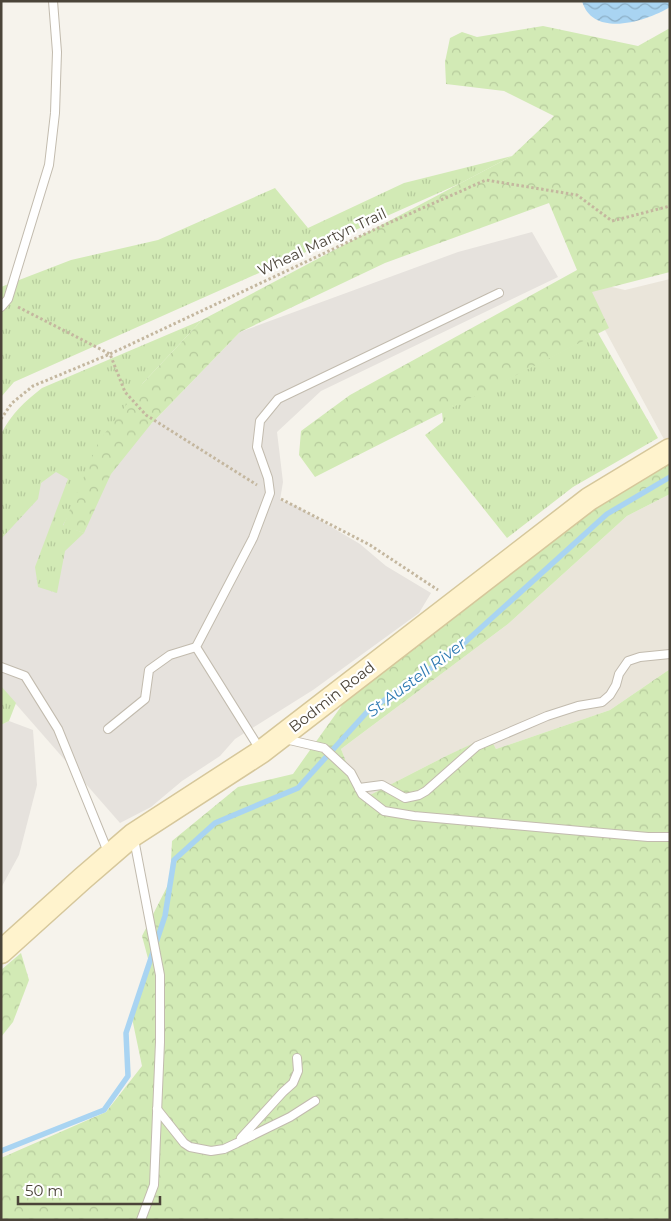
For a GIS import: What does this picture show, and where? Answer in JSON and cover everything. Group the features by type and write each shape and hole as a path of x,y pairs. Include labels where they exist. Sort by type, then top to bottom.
{"main road":[{"name":"Bodmin Road","path":"1,952 133,835 262,752 589,499 670,450"}],"lane":[{"path":"1,307 8,299 50,165 55,113 57,52 53,1"},
{"path":"108,729 145,699 149,670 170,655 196,647 253,538 270,493 268,478 257,446 260,421 278,399 499,293"},
{"path":"196,647 262,752"},
{"path":"358,788 382,785 405,798 419,795 477,746 547,716 578,706 602,702 610,695 616,685 619,674 628,661 640,657 670,654"},
{"path":"1,668 25,676 58,729 109,856"},
{"path":"279,738 324,748 351,773 362,794 384,810 414,816 648,837 670,837"},
{"path":"133,835 160,975 160,1042 154,1185 141,1220"},
{"path":"236,1143 282,1092 293,1084 298,1071 297,1058"},
{"path":"157,1108 184,1143 190,1147 211,1151 224,1149 290,1117 315,1101"}],"path":[{"name":"Wheal Martyn Trail","path":"1,420 12,403 33,386 110,354 382,226 486,180 577,195 612,221 670,206"},
{"path":"8,299 22,310 110,354 124,392 146,415 270,493 370,545 456,601"}],"shaded area":[{"path":"532,232 558,277 321,391 277,432 283,482 280,500 296,506 360,544 386,566 431,593 419,613 313,690 235,739 220,756 182,781 151,807 120,823 1,687 1,522 101,381 151,424 240,332 458,252"},
{"path":"670,279 670,441 666,443 579,282 625,290"},
{"path":"670,494 670,669 610,710 496,749 489,737 446,756 370,795 353,779 341,749 508,624 627,516"},
{"path":"9,721 33,730 37,785 19,855 1,888 1,725"}],"green space":[{"path":"543,26 638,46 670,28 670,272 592,292 609,328 315,477 299,455 301,431 350,395 577,270 549,203 385,263 240,332 151,424 111,474 84,533 63,526 99,441 143,383 202,320 512,156 554,116 504,91 446,84 445,62 450,38 462,32 477,37"},
{"path":"512,156 461,183 14,382 1,397 1,287 71,260 158,240 275,188 308,228 404,183"},
{"path":"202,320 143,383 63,525 84,533 65,551 57,593 38,587 35,567 68,479 56,472 41,483 38,499 1,539 1,434 5,427 19,408 42,388"},
{"path":"598,333 658,438 573,487 507,538 425,435 443,422 442,412"},
{"path":"670,463 670,494 627,516 508,624 341,749 353,779 370,795 489,736 496,749 610,710 670,669 670,1220 1,1220 1,1158 106,1112 142,1066 132,1018 150,966 142,936 170,881 172,841 238,787 293,774 345,701 573,522"},
{"path":"1,686 16,703 9,721 1,725"},
{"path":"21,953 29,980 13,1022 1,1037 1,970"}],"water":[{"path":"582,1 670,1 670,7 648,17 622,24 597,20 588,13"}],"waterway":[{"name":"St Austell River","path":"1,1151 104,1110 128,1076 126,1033 165,916 174,860 215,823 298,788 367,712 452,654 607,514 670,477"}]}
